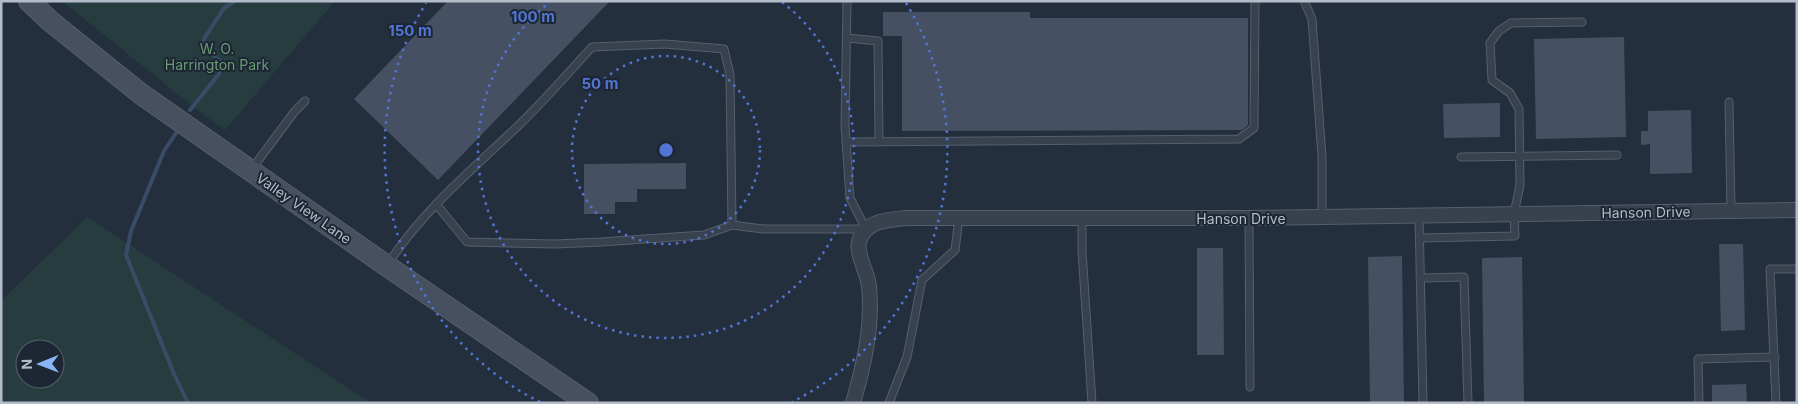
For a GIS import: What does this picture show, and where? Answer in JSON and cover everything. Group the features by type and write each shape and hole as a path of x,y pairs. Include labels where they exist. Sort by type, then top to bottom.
{"main road":[{"name":"Valley View Lane","path":"29,1 79,45 141,94 387,266 588,403"}],"street":[{"name":"Hanson Drive","path":"866,229 880,221 906,218 1249,218 1797,210"},
{"path":"853,403 868,348 869,285 858,243 866,229"}],"lane":[{"path":"436,204 467,242 555,244 704,235 732,225 763,229 866,229 850,198 846,142 847,1"},
{"path":"846,142 1239,139 1254,128 1254,1"},
{"path":"1304,1 1312,19 1322,157 1322,217"},
{"path":"1420,238 1515,236 1514,214 1520,185 1519,109 1510,93 1492,80 1490,43 1498,31 1511,24 1582,22"},
{"path":"847,38 878,41 879,142"},
{"path":"387,266 402,241 436,204 521,123 592,47 665,44 724,49 730,74 732,225"},
{"path":"250,170 295,111 305,101"},
{"path":"1729,102 1731,211"},
{"path":"1461,157 1617,155"},
{"path":"1419,216 1423,403"},
{"path":"889,403 907,357 922,280 955,250 959,218"},
{"path":"1082,218 1082,251 1092,403"},
{"path":"1249,218 1250,387"},
{"path":"1776,403 1770,269 1797,269"},
{"path":"1420,278 1464,277 1468,403"},
{"path":"1699,403 1698,359 1775,357"}],"green space":[{"name":"W. O. Harrington Park","path":"62,1 335,1 225,130 201,113"},
{"path":"87,217 371,403 1,403 1,301"}],"building":[{"path":"448,1 610,1 438,180 354,99"},
{"path":"883,12 1030,12 1030,18 1248,18 1248,125 1242,130 902,131 902,36 883,36"},
{"path":"1624,37 1626,137 1536,139 1534,39"},
{"path":"1500,103 1500,137 1444,138 1443,104"},
{"path":"1691,110 1692,173 1650,174 1650,144 1641,145 1641,131 1648,131 1648,111"},
{"path":"686,163 686,189 637,189 637,202 615,202 615,214 584,214 584,164"},
{"path":"1719,244 1743,244 1745,330 1721,331"},
{"path":"1197,248 1223,248 1224,355 1197,355"},
{"path":"1402,256 1404,403 1370,403 1368,257"},
{"path":"1522,257 1524,403 1484,403 1482,258"},
{"path":"1746,384 1747,403 1712,403 1712,385"}],"waterway":[{"path":"190,110 219,74 222,63 205,47 204,39 224,8 235,1"},
{"path":"176,133 164,151 131,231 126,255 174,374 188,403"}]}
